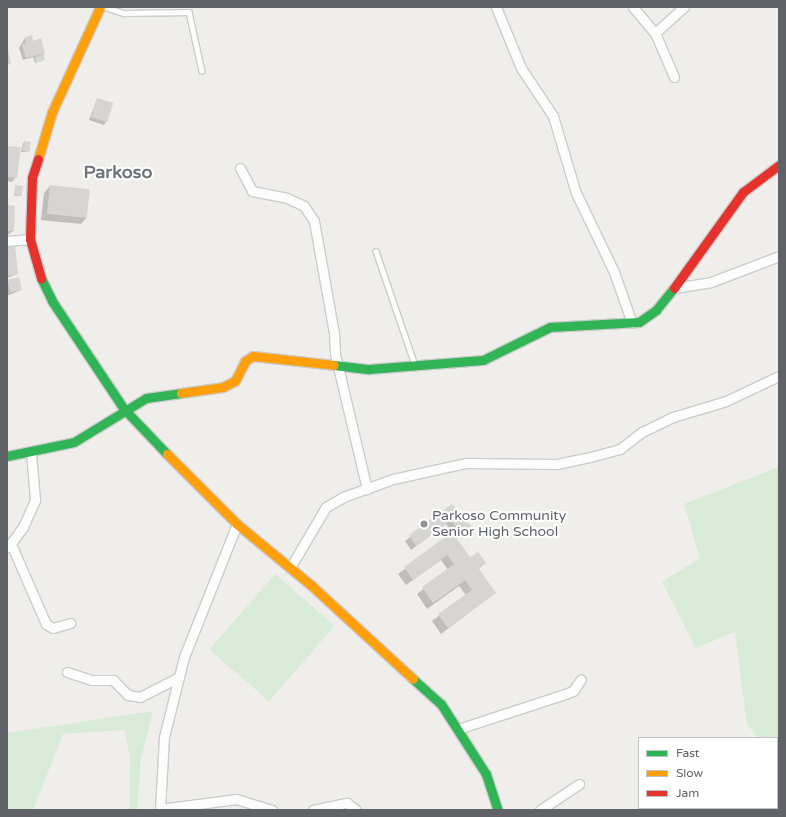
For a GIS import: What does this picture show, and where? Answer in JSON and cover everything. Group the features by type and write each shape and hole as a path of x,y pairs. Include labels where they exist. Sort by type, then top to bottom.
{"street":[{"path":"100,7 38,150 29,202 30,239 36,266 52,301 124,409 237,524 290,568 431,694 458,729 486,774 498,810"},
{"path":"496,7 521,68 553,116 576,193 614,272 632,323"},
{"path":"633,7 655,32 674,77"},
{"path":"655,32 684,7"},
{"path":"7,456 74,442 94,432 124,409 146,398 223,387 235,381 245,361 254,356 338,366 390,368 483,360 550,327 632,323 656,310 674,288 743,192 779,165"},
{"path":"240,168 252,191 298,204 314,221 338,366 367,489"},
{"path":"7,241 30,239"},
{"path":"674,288 711,282 779,256"},
{"path":"290,568 326,507 367,489 466,463 557,464 620,449 642,432 673,417 726,401 779,376"},
{"path":"31,452 35,500 9,546 46,624 53,628 70,623"},
{"path":"237,524 186,648 161,758 160,810 236,800 272,810"},
{"path":"67,672 91,680 113,680 128,695 140,698 179,677"},
{"path":"458,729 573,691 581,679"},
{"path":"540,810 580,784"},
{"path":"313,810 347,802 356,810"}],"lane":[{"path":"105,7 124,13 189,12 202,71"},
{"path":"376,252 415,365"}],"green space":[{"path":"779,467 779,759 778,737 757,737 747,724 735,632 696,648 662,582 700,558 684,504"},
{"path":"275,574 335,626 269,701 209,649"},
{"path":"153,711 141,759 137,810 129,810 130,759 125,730 63,734 33,810 7,810 7,733"}],"building":[{"path":"32,35 33,41 41,38 45,53 26,58 22,44 26,43 25,37"},
{"path":"7,44 11,64 7,65"},
{"path":"43,54 45,60 36,63 35,57"},
{"path":"97,98 113,103 107,122 91,117"},
{"path":"24,141 31,142 30,152 23,151"},
{"path":"7,146 21,147 17,178 7,177"},
{"path":"15,185 23,186 22,196 14,195"},
{"path":"50,185 90,189 87,218 47,214"},
{"path":"7,205 15,206 14,231 7,231"},
{"path":"15,246 18,274 7,276 7,247"},
{"path":"19,277 22,290 10,292 7,280"},
{"path":"452,504 472,527 461,534 451,520 416,546 409,535"},
{"path":"452,532 470,557 478,552 486,563 479,569 496,593 448,628 438,614 472,590 465,580 433,603 422,587 454,564 447,555 413,580 404,567"}],"traffic: fast":[{"path":"41,278 52,301 124,409 167,454"},
{"path":"334,365 369,369 483,360 550,327 639,322 656,310 674,288"},
{"path":"7,456 74,442 146,398 181,393"},
{"path":"413,679 441,704 486,774 498,810"}],"traffic: slow":[{"path":"38,159 52,112 100,7"},
{"path":"181,393 223,387 235,381 245,361 253,356 334,365"},
{"path":"167,454 237,524 312,586 413,679"}],"traffic: jam":[{"path":"38,159 32,178 30,239 41,278"},
{"path":"674,288 743,192 779,165"}],"place":[{"name":"Parkoso Community Senior High School","path":"424,524"}],"district":[{"name":"Parkoso","path":"118,172"}]}
